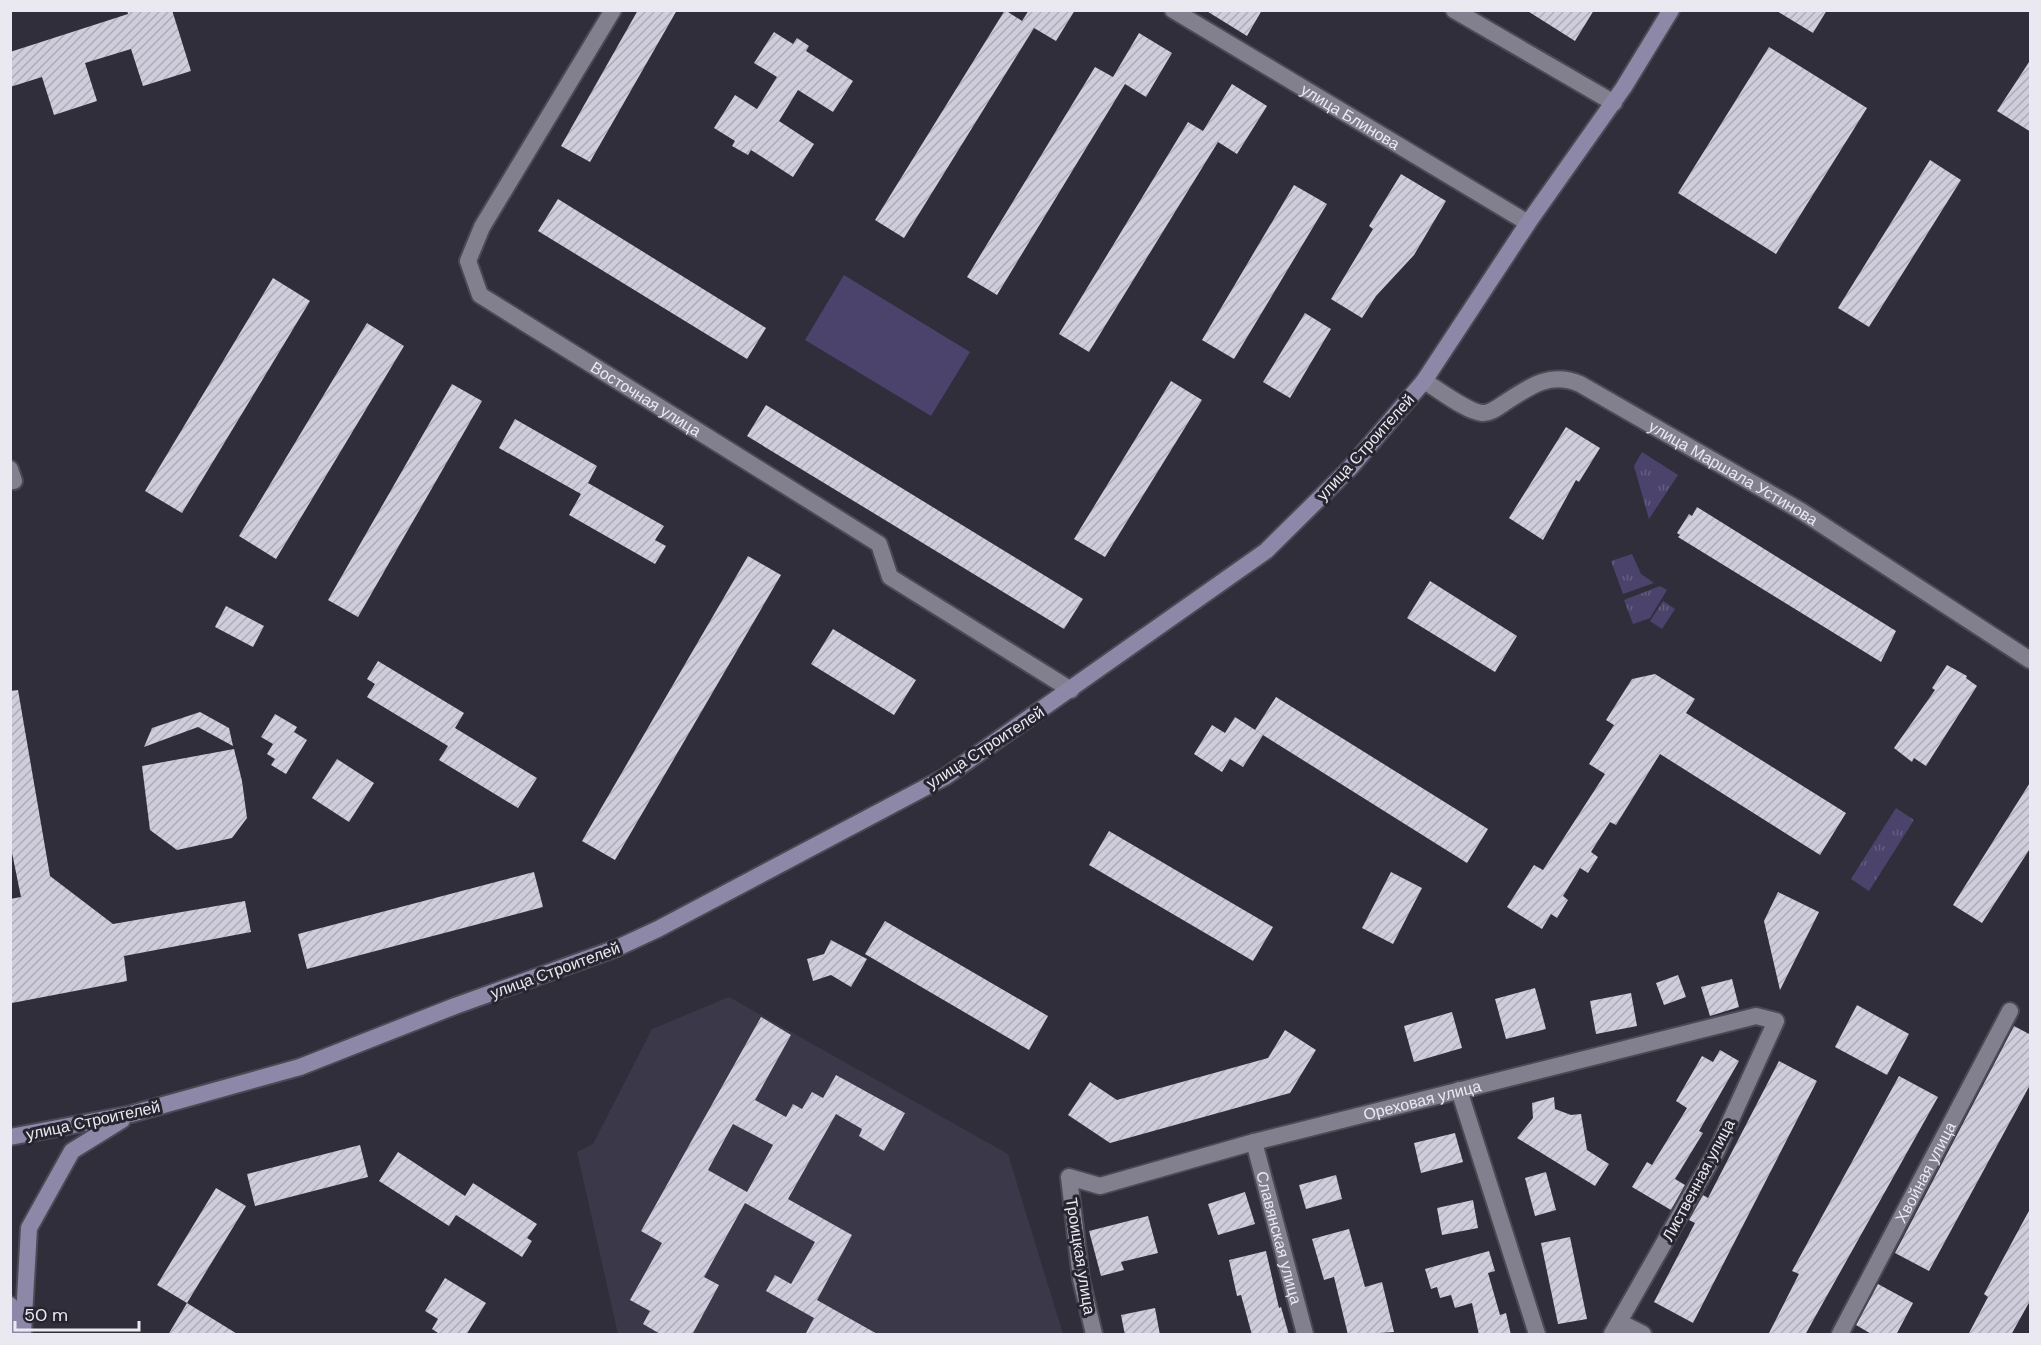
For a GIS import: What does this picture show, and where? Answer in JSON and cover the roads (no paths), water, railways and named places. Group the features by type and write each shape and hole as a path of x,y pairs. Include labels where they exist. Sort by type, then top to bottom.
{"main road":[{"name":"улица Строителей","path":"10,1137 131,1114 300,1067 455,1006 617,948 658,929 945,777 1266,550 1350,468 1424,381 1528,223 1614,103 1671,10"},
{"path":"23,1335 29,1228 72,1151 131,1114"},
{"path":"10,1305 18,1335"}],"street":[{"name":"Восточная улица","path":"613,10 482,227 468,261 480,296 879,544 890,577 1071,690"},
{"name":"улица Блинова","path":"1173,10 1528,223"},
{"path":"1454,10 1614,103"},
{"name":"улица Маршала Устинова","path":"1424,381 1473,411 1483,413 1494,410 1544,379 1565,379 1580,384 1801,512 2031,660"},
{"name":"Хвойная улица","path":"1840,1335 2010,1011"},
{"name":"Ореховая улица","path":"1069,1177 1100,1186 1254,1142 1756,1016 1776,1021"},
{"name":"Лиственная улица","path":"1616,1328 1717,1150 1776,1021"},
{"path":"1459,1090 1537,1335"},
{"name":"Славянская улица","path":"1254,1142 1305,1335"},
{"name":"Троицкая улица","path":"1069,1177 1081,1279 1094,1335"},
{"path":"1616,1328 1643,1335"}]}
